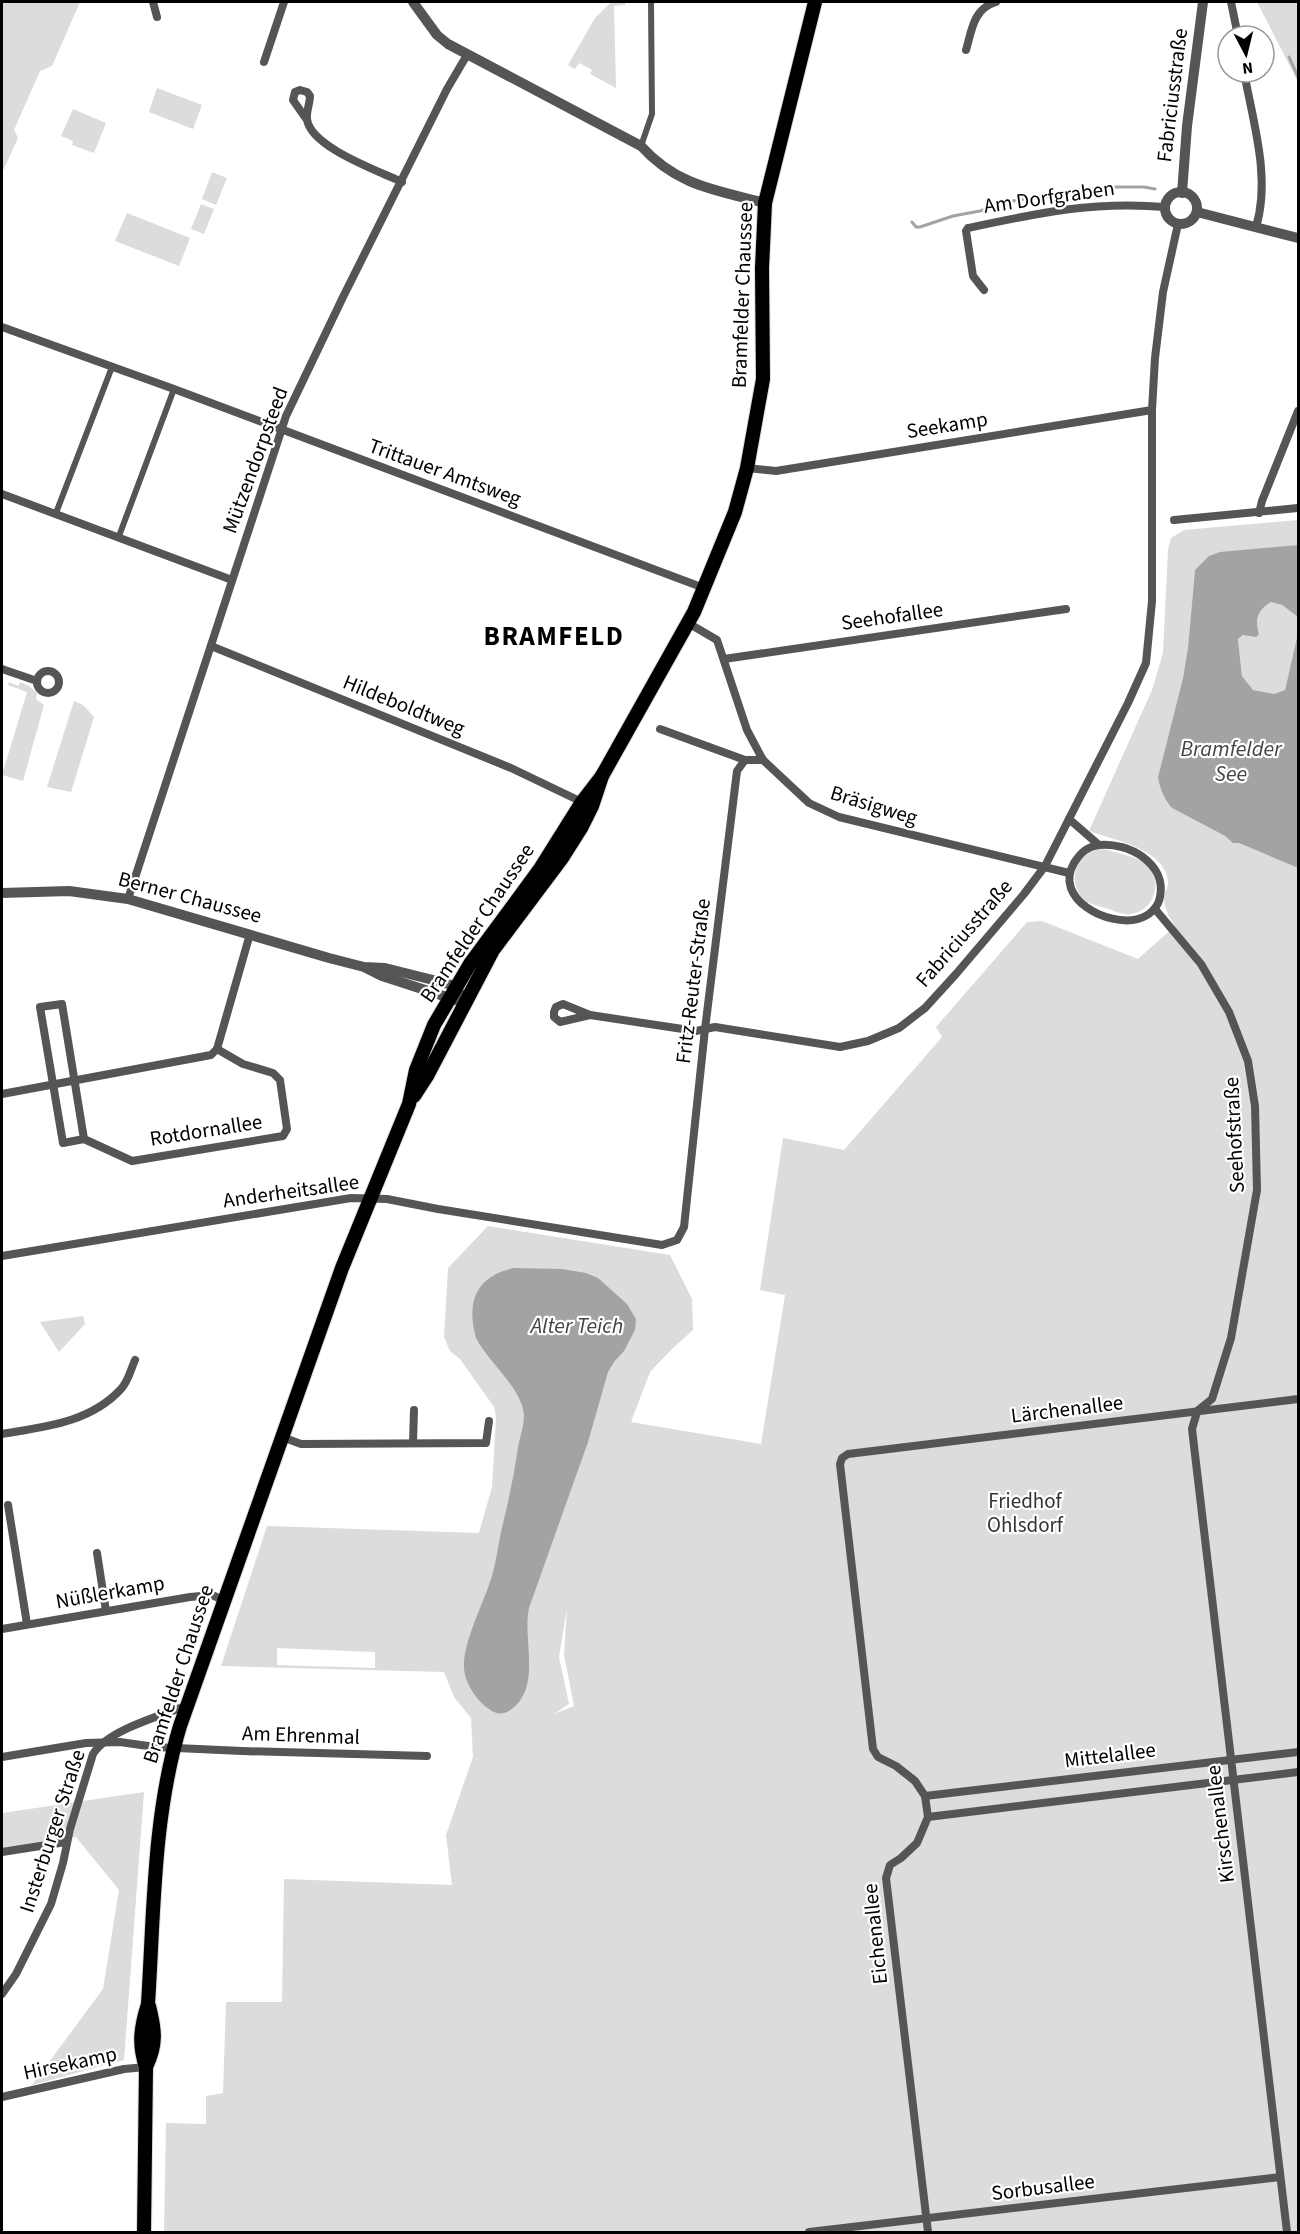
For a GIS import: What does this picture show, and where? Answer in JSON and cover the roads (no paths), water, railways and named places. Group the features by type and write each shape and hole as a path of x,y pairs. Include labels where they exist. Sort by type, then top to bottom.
{"main road":[{"name":"Bramfelder Chaussee","path":"409,1104 416,1070 434,1025 455,986 540,869 582,802 602,777 688,623 735,512 747,468 763,379 762,268 765,203 815,2"},
{"name":"Bramfelder Chaussee","path":"144,2232 146,2067 153,2052 154,2028 148,2004 159,1837 173,1748 186,1706 342,1268 409,1104 427,1076 494,950 576,837 592,806 602,777"}],"street":[{"path":"153,2 157,17"},
{"path":"264,62 284,2"},
{"path":"412,2 437,35 448,44 641,146 667,169 699,186 765,203"},
{"path":"641,146 652,114 651,2"},
{"path":"966,50 972,22 976,15 986,5 996,2"},
{"name":"Fabriciusstraße","path":"1182,193 1186,126 1203,2"},
{"path":"1231,2 1236,24"},
{"name":"Mützendorpsteed","path":"128,899 281,430 342,297 447,89 467,55"},
{"path":"1246,84 1262,175 1260,213 1256,227"},
{"path":"307,120 313,134 327,146 402,182"},
{"path":"1182,193 1194,199 1197,212 1191,220 1178,224 1168,217 1165,207 1173,195 1182,193"},
{"name":"Am Dorfgraben","path":"984,290 974,276 966,231 968,228 1079,207 1133,204 1165,207"},
{"path":"1197,212 1299,238"},
{"path":"1152,410 1162,292 1178,224"},
{"name":"Trittauer Amtsweg","path":"2,327 174,389 704,588"},
{"path":"56,513 112,367"},
{"path":"119,536 174,389"},
{"name":"Fabriciusstraße","path":"590,1015 696,1031 714,1027 840,1047 868,1041 899,1028 926,1008 1024,894 1045,866 1146,663 1151,621 1153,563 1152,410"},
{"name":"Seekamp","path":"747,468 776,471 1152,410"},
{"path":"1259,513 1299,411"},
{"path":"2,494 232,580"},
{"path":"1174,520 1299,508"},
{"name":"Seehofallee","path":"724,659 1066,609"},
{"name":"Bräsigweg","path":"688,623 717,640 747,730 763,760 809,803 839,818 1069,873"},
{"name":"Hildeboldtweg","path":"211,646 511,768 582,802"},
{"path":"2,669 37,681"},
{"path":"660,729 745,760 763,760"},
{"name":"Fritz-Reuter-Straße","path":"684,1227 705,1029 737,771 745,760"},
{"path":"1069,819 1100,845"},
{"path":"1100,845 1111,845 1127,850 1142,857 1155,868 1161,880 1161,889 1159,902 1155,909 1139,919 1126,920 1090,909 1073,894 1069,873 1083,851 1100,845"},
{"name":"Berner Chaussee","path":"2,893 69,891 128,899 364,967 382,976 448,999 465,1001"},
{"name":"Seehofstraße","path":"1155,909 1201,964 1229,1012 1248,1061 1255,1106 1257,1190 1233,1328 1212,1399 1197,1412"},
{"path":"2,1094 211,1055 218,1049 250,934"},
{"name":"Berner Chaussee","path":"364,967 385,968 455,986"},
{"path":"455,986 465,1001"},
{"name":"Rotdornallee","path":"84,1139 62,1004 40,1007 63,1143 84,1139 132,1161 283,1136 287,1129 280,1080 273,1073 229,1058 218,1049"},
{"name":"Anderheitsallee","path":"2,1256 351,1198 387,1199 662,1245 677,1240 684,1227"},
{"path":"2,1434 54,1426 92,1411 122,1389 135,1360"},
{"name":"Lärchenallee","path":"925,1796 911,1776 878,1757 873,1749 840,1464 842,1458 848,1454 1299,1399"},
{"path":"413,1443 414,1410"},
{"name":"Kirschenallee","path":"1197,1412 1192,1429 1287,2232"},
{"path":"282,1437 301,1444 486,1443 489,1421"},
{"path":"8,1505 27,1624"},
{"path":"97,1553 106,1611"},
{"name":"Nüßlerkamp","path":"2,1629 201,1596 212,1595 223,1600"},
{"path":"2,1757 102,1742 186,1706"},
{"name":"Am Ehrenmal","path":"102,1742 173,1748 427,1756"},
{"name":"Insterburger Straße","path":"2,1994 16,1974 51,1904 63,1863 66,1842 93,1754 102,1742"},
{"name":"Mittelallee","path":"925,1796 1299,1752"},
{"name":"Mittelallee","path":"928,1816 1299,1772"},
{"path":"925,1796 928,1816"},
{"name":"Eichenallee","path":"928,1816 917,1843 890,1865 886,1878 928,2232"},
{"path":"2,1852 66,1842"},
{"name":"Hirsekamp","path":"2,2097 124,2069 146,2067"},
{"name":"Sorbusallee","path":"809,2232 1280,2177"}],"water":[{"name":"Bramfelder See","path":"1298,545 1298,617 1282,605 1271,602 1258,616 1259,634 1256,637 1243,635 1238,639 1242,676 1253,690 1274,694 1285,690 1298,633 1298,868 1239,843 1233,843 1225,836 1172,808 1163,794 1158,777 1183,678 1195,570 1209,556 1220,552"},
{"name":"Alter Teich","path":"514,1268 562,1269 586,1273 598,1278 627,1304 636,1319 635,1330 624,1351 608,1372 588,1442 529,1608 529,1663 525,1690 519,1702 509,1711 499,1713 484,1706 472,1691 466,1679 464,1667 470,1634 493,1571 524,1415 522,1405 511,1385 476,1338 472,1313 477,1292 483,1284 491,1277"}],"waterway":[{"path":"1289,57 1298,77"},
{"path":"912,222 916,227 920,227 1007,202 1067,191 1107,187 1155,189"}],"district":[{"name":"BRAMFELD","path":"554,636"}],"park label":[{"name":"Friedhof Ohlsdorf","path":"1025,1513"}]}
